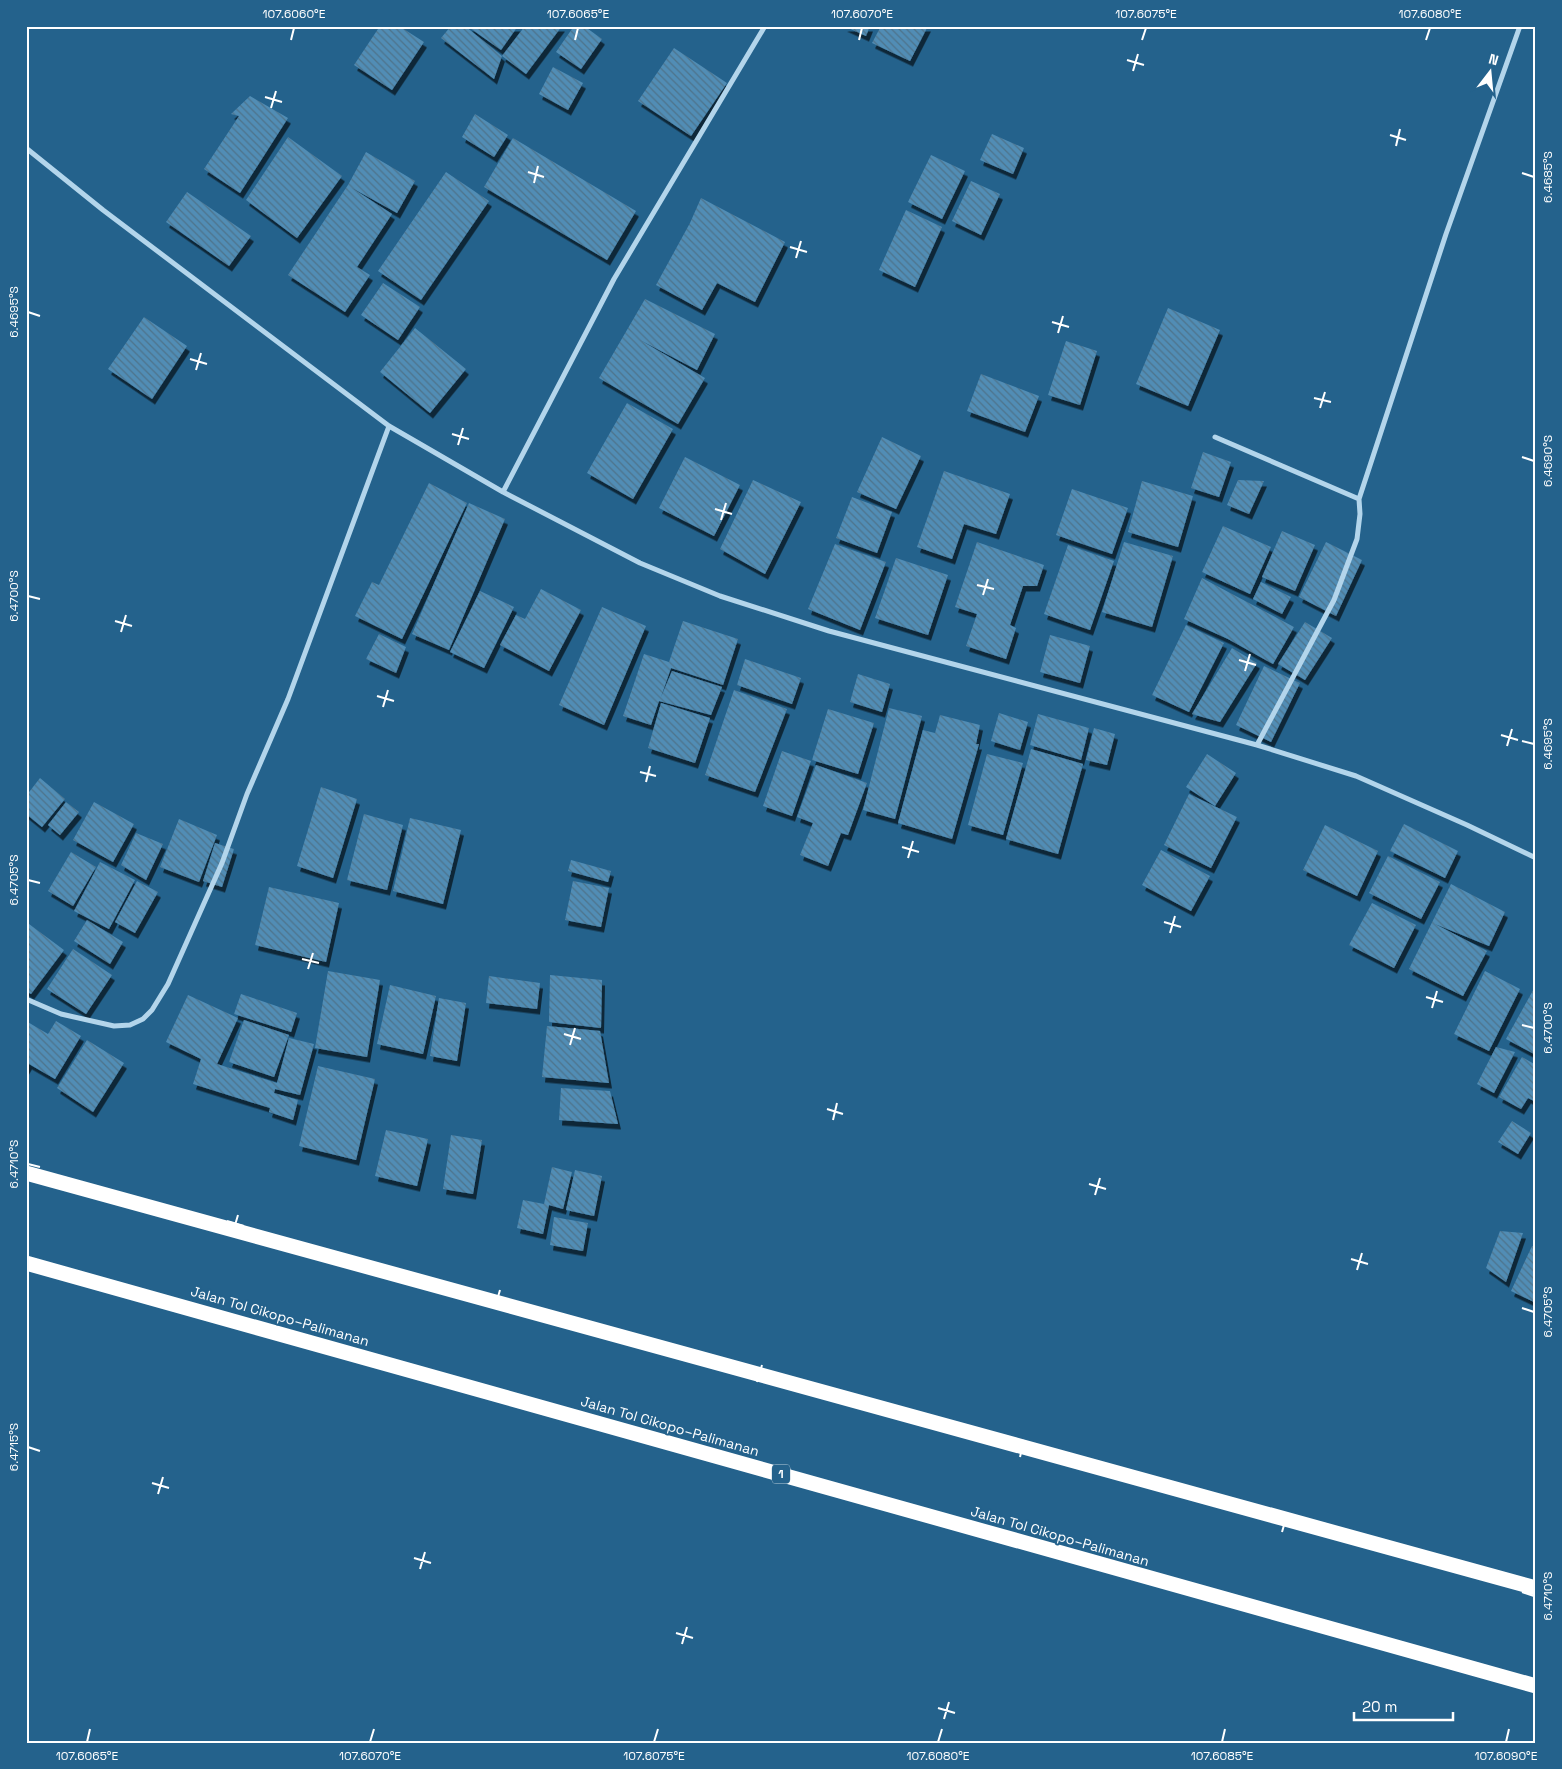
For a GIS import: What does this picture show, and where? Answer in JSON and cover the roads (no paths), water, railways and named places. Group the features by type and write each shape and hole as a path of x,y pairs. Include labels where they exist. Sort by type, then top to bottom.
{"highway":[{"path":"26,1173 1536,1588"},
{"name":"Jalan Tol Cikopo–Palimanan","path":"26,1263 1536,1686"}],"street":[{"path":"503,492 614,279 764,26"},
{"path":"1257,745 1334,600 1357,539 1360,514 1359,499 1446,234 1520,26"},
{"path":"26,148 102,210 390,426 503,492 640,563 720,596 829,631 1257,745 1356,776 1536,858"},
{"path":"26,999 61,1014 114,1026 130,1025 143,1020 152,1010 168,984 222,864 247,794 288,698 390,426"},
{"path":"1214,437 1359,499"}]}
